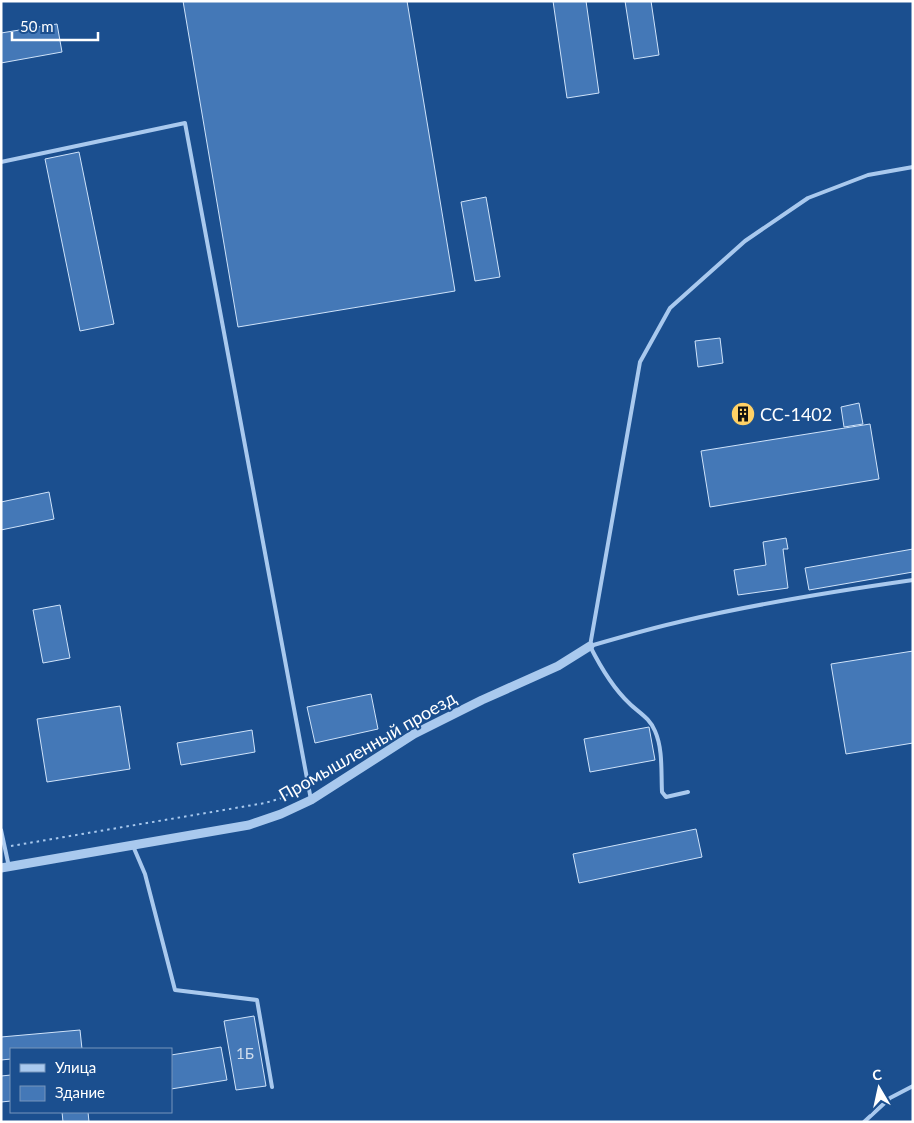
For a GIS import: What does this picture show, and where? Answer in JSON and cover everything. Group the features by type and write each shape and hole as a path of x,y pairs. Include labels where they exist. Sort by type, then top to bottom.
{"street":[{"name":"Промышленный проезд","path":"5,867 249,825 281,814 311,800 414,734 482,700 558,666 590,646"}],"lane":[{"path":"1,162 185,122 311,800"},
{"path":"688,792 666,797 662,792 660,755 655,731 644,714 629,703 602,669 590,646 640,362 670,308 745,241 808,198 868,175 913,166"},
{"path":"590,646 692,619 814,594 913,580"},
{"path":"1,830 5,847 5,867"},
{"path":"133,846 145,874 175,990 257,1000 272,1087"},
{"path":"864,1122 890,1098 913,1086"}],"path":[{"path":"5,847 265,803 282,798 308,782"}],"building":[{"path":"183,1 407,1 455,291 238,327"},
{"path":"553,1 586,1 599,93 567,98"},
{"path":"625,1 651,1 659,55 634,59"},
{"path":"57,24 62,52 1,63 1,33"},
{"path":"79,152 114,324 80,331 45,159"},
{"path":"486,197 500,277 475,281 461,202"},
{"path":"720,338 723,363 698,367 695,341"},
{"path":"859,403 863,424 844,427 841,407"},
{"name":"СС-1402","path":"752,409 753,418 735,420 734,411"},
{"path":"870,424 879,479 710,507 701,451"},
{"path":"49,492 54,519 1,530 1,502"},
{"path":"786,538 788,549 783,549 788,588 738,595 734,570 766,565 763,542"},
{"path":"913,549 913,572 809,590 805,568"},
{"path":"60,605 70,658 43,663 33,610"},
{"path":"913,651 913,743 846,754 831,664"},
{"path":"371,694 378,729 315,743 307,707"},
{"path":"120,706 130,769 47,782 37,719"},
{"path":"649,727 655,760 590,772 584,739"},
{"path":"252,730 255,752 181,765 177,743"},
{"path":"696,829 702,857 579,883 573,854"},
{"path":"254,1016 266,1086 236,1090 224,1021"},
{"path":"80,1030 82,1048 10,1048 10,1059 1,1060 1,1037"},
{"path":"221,1047 227,1080 172,1089 172,1055"},
{"path":"10,1075 10,1101 1,1102 1,1076"},
{"path":"62,1113 88,1113 89,1122 63,1122"}],"place":[{"name":"СС-1402","path":"743,414"}]}
